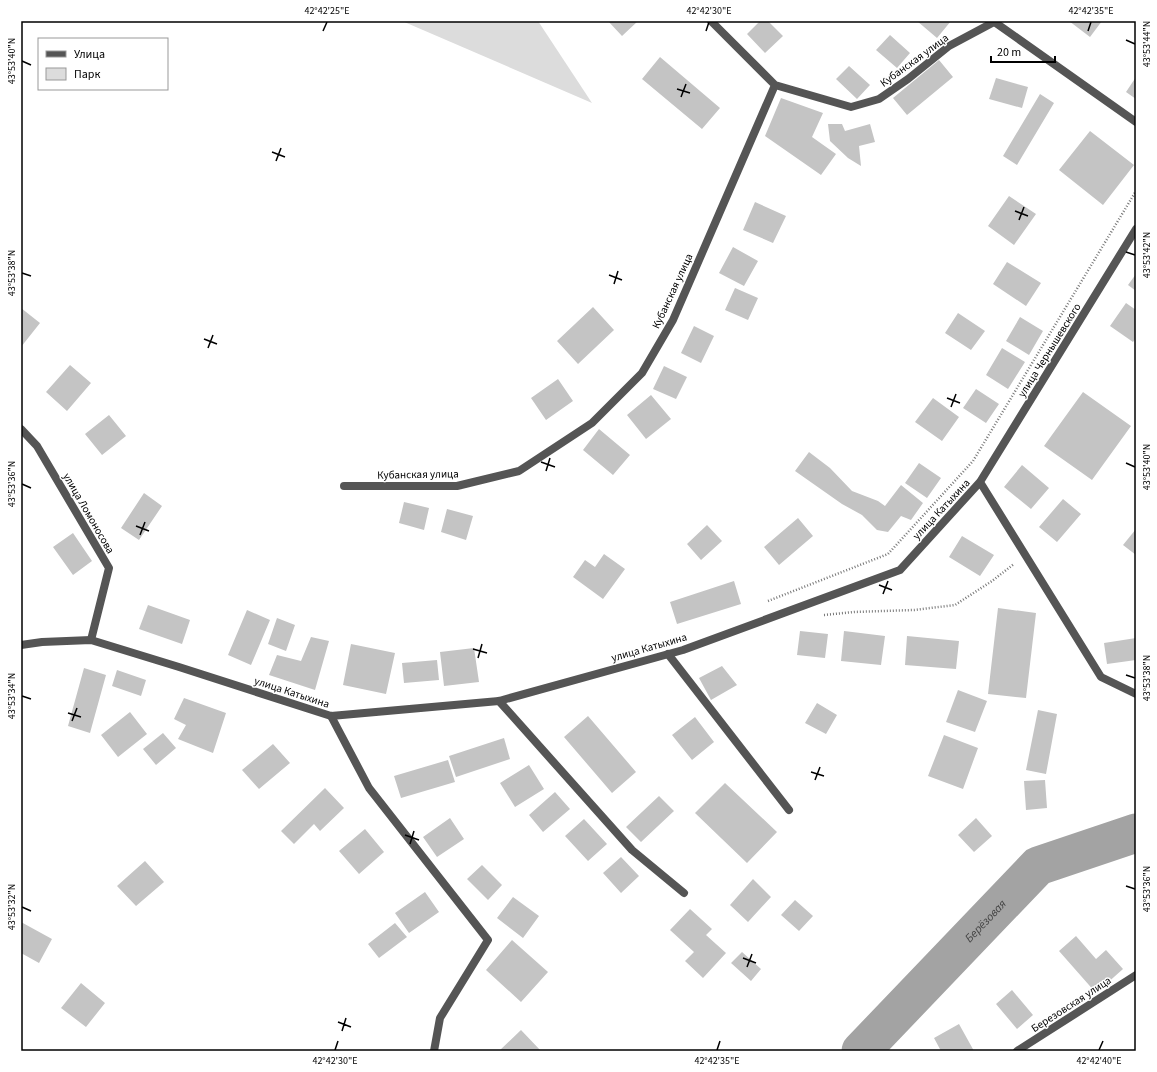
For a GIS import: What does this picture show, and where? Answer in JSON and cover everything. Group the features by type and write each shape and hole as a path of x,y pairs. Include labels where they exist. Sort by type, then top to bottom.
{"street":[{"name":"Кубанская улица","path":"711,21 775,85 851,107 880,99 949,46 994,21"},
{"path":"994,21 1136,122"},
{"name":"Кубанская улица","path":"344,486 457,486 519,472 592,423 642,373 673,320 775,85"},
{"name":"улица Чернышевского","path":"980,482 1136,229"},
{"name":"улица Ломоносова","path":"21,429 37,446 108,568 91,640"},
{"name":"улица Катыхина","path":"21,646 42,642 91,640 331,716 500,701 684,650 900,570 980,482 1101,677 1136,694"},
{"path":"668,654 789,810"},
{"path":"500,701 632,850 684,893"},
{"path":"331,716 369,788 488,940 440,1018 434,1051"},
{"name":"Березовская улица","path":"1017,1051 1136,975"}],"path":[{"path":"765,602 888,554 973,461 1136,191"},
{"path":"817,616 854,612 914,610 955,605 992,581 1025,556"}],"green space":[{"path":"402,21 538,21 592,103"}],"building":[{"path":"608,21 638,21 622,36"},
{"path":"760,21 768,21 783,36 765,53 747,34"},
{"path":"917,21 951,21 937,38"},
{"path":"1069,21 1102,21 1090,37"},
{"path":"890,35 910,53 897,68 876,50"},
{"path":"660,57 720,108 702,129 642,79"},
{"path":"939,60 953,77 907,115 893,98"},
{"path":"849,66 870,85 857,99 836,79"},
{"path":"1136,77 1136,99 1126,92"},
{"path":"996,78 1028,87 1022,108 989,99"},
{"path":"1040,94 1054,103 1017,165 1003,156"},
{"path":"781,98 823,113 812,137 836,154 821,175 765,136"},
{"path":"828,124 842,124 845,131 870,124 875,142 859,146 861,166 848,158 830,141"},
{"path":"1090,131 1134,165 1103,205 1059,170"},
{"path":"1009,196 1036,214 1014,245 988,226"},
{"path":"755,202 786,216 773,243 743,230"},
{"path":"733,247 758,261 744,286 719,273"},
{"path":"1007,262 1041,283 1026,306 993,284"},
{"path":"1136,274 1136,291 1128,285"},
{"path":"735,288 758,298 748,320 725,310"},
{"path":"1126,303 1136,310 1136,338 1133,342 1110,326"},
{"path":"593,307 614,330 578,364 557,341"},
{"path":"21,308 40,323 21,347"},
{"path":"958,313 985,331 971,350 945,333"},
{"path":"1020,317 1043,331 1029,355 1006,341"},
{"path":"694,326 714,336 701,363 681,353"},
{"path":"1002,348 1025,362 1008,389 986,375"},
{"path":"70,365 91,383 67,411 46,392"},
{"path":"664,366 687,377 676,399 653,389"},
{"path":"558,379 573,401 546,420 531,398"},
{"path":"976,389 999,404 986,423 963,408"},
{"path":"1083,392 1131,426 1092,480 1044,446"},
{"path":"651,395 671,419 646,439 627,415"},
{"path":"933,398 959,417 942,441 915,422"},
{"path":"109,415 126,436 102,455 85,434"},
{"path":"599,429 630,455 613,475 583,450"},
{"path":"809,452 830,468 852,491 878,501 885,506 901,485 923,503 911,520 901,516 888,532 877,530 862,515 842,504 795,471"},
{"path":"919,463 941,478 927,498 905,483"},
{"path":"1022,465 1049,488 1031,509 1004,487"},
{"path":"144,493 162,506 139,540 121,528"},
{"path":"1063,499 1081,514 1057,542 1039,527"},
{"path":"404,502 429,508 424,530 399,523"},
{"path":"447,509 473,516 466,540 441,532"},
{"path":"798,518 813,536 779,565 764,547"},
{"path":"707,525 722,541 701,560 687,544"},
{"path":"1136,529 1136,555 1123,545"},
{"path":"73,533 92,561 73,575 53,547"},
{"path":"962,536 994,555 980,576 949,557"},
{"path":"604,554 625,569 603,599 573,577 585,560 595,567"},
{"path":"734,581 741,604 677,624 670,602"},
{"path":"148,605 190,620 182,644 139,629"},
{"path":"998,608 1036,613 1026,698 988,694"},
{"path":"247,610 270,620 251,665 228,655"},
{"path":"277,618 295,625 286,651 268,644"},
{"path":"800,631 828,634 825,658 797,655"},
{"path":"844,631 885,636 881,665 841,661"},
{"path":"907,636 959,641 956,669 905,665"},
{"path":"311,637 329,641 315,690 269,675 277,655 301,661"},
{"path":"1136,638 1136,660 1107,664 1104,643"},
{"path":"351,644 395,653 386,694 343,685"},
{"path":"474,648 479,682 444,686 440,652"},
{"path":"437,660 439,680 404,683 402,663"},
{"path":"722,666 737,685 711,700 699,678"},
{"path":"84,668 106,675 90,733 68,726"},
{"path":"117,670 146,680 141,696 112,686"},
{"path":"958,690 987,701 975,732 946,722"},
{"path":"184,698 226,713 213,753 178,739 186,725 174,719"},
{"path":"817,703 837,715 826,734 805,723"},
{"path":"1038,710 1057,714 1046,774 1026,770"},
{"path":"130,712 147,734 118,757 101,735"},
{"path":"588,716 636,772 612,793 564,737"},
{"path":"695,717 714,742 692,760 672,735"},
{"path":"163,733 176,748 156,765 143,749"},
{"path":"944,735 978,748 963,789 928,776"},
{"path":"504,738 510,759 456,777 449,756"},
{"path":"273,744 290,763 259,789 242,770"},
{"path":"448,760 455,782 401,798 394,776"},
{"path":"529,765 544,789 515,807 500,783"},
{"path":"1045,780 1047,808 1026,810 1024,781"},
{"path":"725,783 777,832 747,863 695,813"},
{"path":"325,788 344,808 320,831 314,824 294,844 281,831"},
{"path":"555,792 570,809 543,832 529,815"},
{"path":"659,796 674,811 641,842 626,827"},
{"path":"450,818 464,839 437,857 423,837"},
{"path":"976,818 992,836 974,852 958,835"},
{"path":"584,819 607,844 588,861 565,836"},
{"path":"365,829 384,852 359,874 339,851"},
{"path":"621,857 639,876 621,893 603,873"},
{"path":"145,861 164,882 136,906 117,886"},
{"path":"482,865 502,885 488,900 467,879"},
{"path":"753,879 771,897 748,922 730,905"},
{"path":"425,892 439,912 409,933 395,913"},
{"path":"513,897 539,916 523,938 497,918"},
{"path":"795,900 813,916 799,931 781,915"},
{"path":"690,909 712,929 706,935 726,953 703,978 685,961 694,952 670,930"},
{"path":"21,922 52,939 39,963 21,953"},
{"path":"395,923 407,937 379,958 368,944"},
{"path":"1076,936 1096,959 1106,950 1123,969 1096,993 1059,951"},
{"path":"512,940 548,972 521,1002 486,970"},
{"path":"742,952 761,969 751,981 731,963"},
{"path":"81,983 105,1003 86,1027 61,1008"},
{"path":"1012,990 1033,1015 1017,1029 996,1004"},
{"path":"959,1024 974,1051 941,1051 934,1038"},
{"path":"521,1030 541,1051 499,1051"}],"waterway":[{"name":"Берёзовая","path":"861,1051 1038,866 1136,833"}]}
